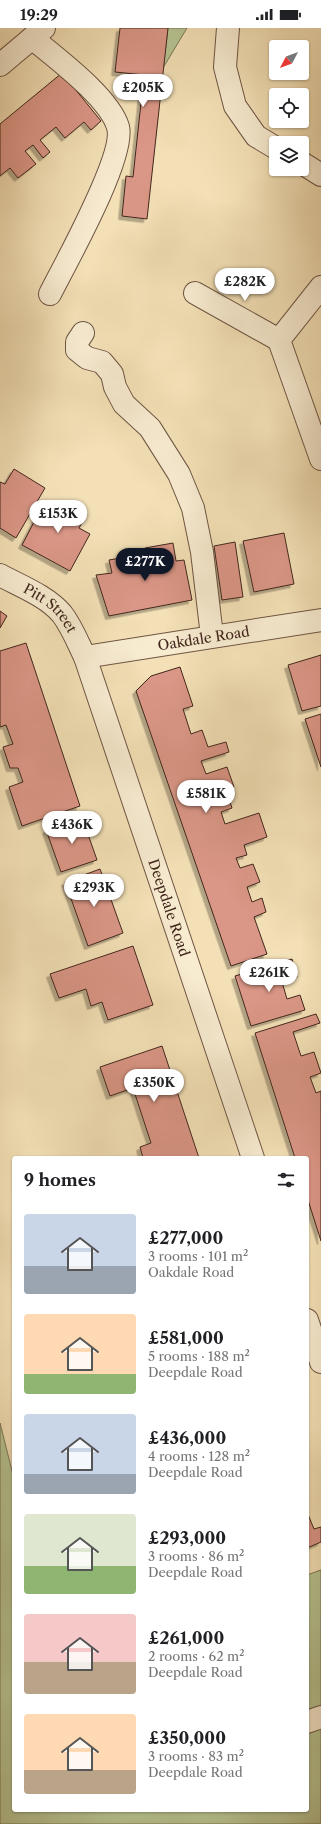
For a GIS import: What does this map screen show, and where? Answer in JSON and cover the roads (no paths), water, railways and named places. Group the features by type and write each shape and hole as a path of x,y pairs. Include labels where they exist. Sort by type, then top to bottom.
{"street":[{"path":"228,28 225,67 235,106 256,136 269,144"},
{"path":"0,65 38,33 110,112 118,128 118,145 110,173 50,294"},
{"path":"309,167 321,175"},
{"path":"279,340 321,286"},
{"path":"195,293 279,340 321,459"},
{"path":"83,332 77,342 76,350 87,358 102,362 112,374 115,387 124,404 150,428 180,474 193,508 200,545 212,636"},
{"name":"Pitt Street","path":"0,574 47,601 61,614 70,626 85,658"},
{"name":"Oakdale Road","path":"85,658 212,636 321,620"},
{"name":"Deepdale Road","path":"85,658 252,1156"},
{"path":"309,1326 321,1362"},
{"path":"309,1721 321,1717"}]}
